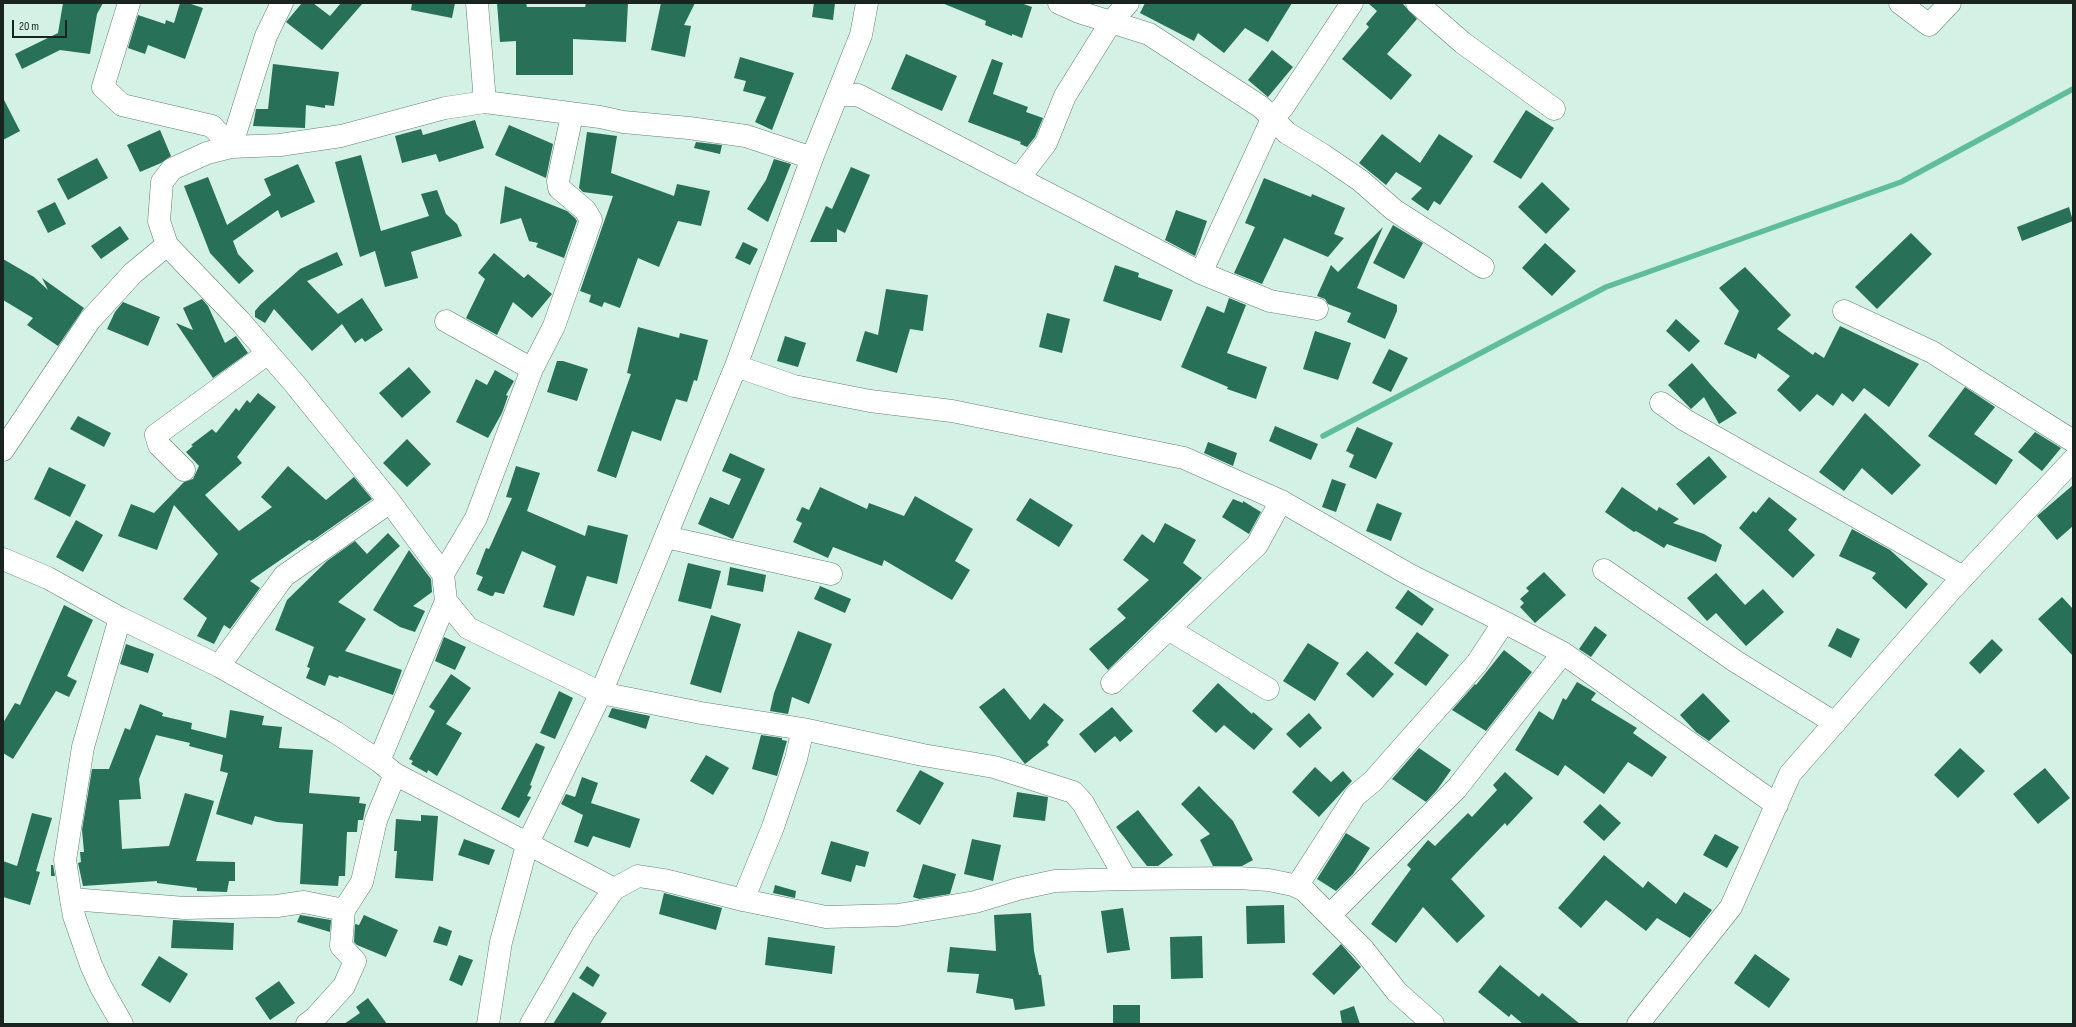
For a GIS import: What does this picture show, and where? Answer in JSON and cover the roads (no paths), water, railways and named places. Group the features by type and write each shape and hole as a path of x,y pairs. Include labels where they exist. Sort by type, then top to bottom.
{"street":[{"path":"129,3 103,87 122,105 212,126 231,147"},
{"path":"231,147 266,36 282,3"},
{"path":"477,3 485,102"},
{"path":"488,1024 501,942 527,845 601,693 736,366 812,158 862,34 867,3"},
{"path":"1059,3 1079,12 1149,34 1261,107 1287,133 1323,154 1361,181 1394,210 1483,267"},
{"path":"1019,178 1046,143 1065,96 1111,22 1128,3"},
{"path":"1201,273 1272,119 1283,107 1352,3"},
{"path":"1417,3 1464,43 1554,109"},
{"path":"1900,3 1928,25 1950,3"},
{"path":"838,94 858,96 1201,273 1270,301 1317,309"},
{"path":"307,1024 315,1018 344,986 354,961 341,946 344,910 362,882 387,767 446,601 443,574 390,502 299,388 240,321 167,246 159,221 162,182 172,169 207,153 231,147 280,145 341,136 445,108 485,102 514,105 572,115 746,136 812,158"},
{"path":"443,574 476,518 532,369 554,326 591,220 585,210 559,188 558,181 572,115"},
{"path":"3,450 90,320 134,273 167,246"},
{"path":"1844,311 1932,352 2073,441"},
{"path":"446,320 532,369"},
{"path":"184,470 160,444 156,435 268,353"},
{"path":"736,366 794,386 870,401 952,410 1184,458 1281,501 1408,574 1563,653 1778,805"},
{"path":"1661,403 1685,420 1963,577"},
{"path":"1638,1024 1731,907 1778,805 1790,774 1963,577 2073,460"},
{"path":"1112,683 1257,545 1281,501"},
{"path":"219,666 284,576 390,502"},
{"path":"666,537 832,574"},
{"path":"3,559 48,578 120,618 219,666 335,732 387,767 527,845 614,889"},
{"path":"1604,570 1735,661 1835,723"},
{"path":"446,601 468,628 601,693 701,713 803,729 923,755 994,767 1073,792 1082,803 1126,879"},
{"path":"120,618 83,747 65,860 74,916 91,965 101,987 122,1024"},
{"path":"1296,886 1355,796 1373,781 1477,664 1504,622"},
{"path":"1168,629 1268,689"},
{"path":"1330,915 1457,788 1563,653"},
{"path":"743,900 773,827 796,759 803,729"},
{"path":"531,1024 584,932 614,889 638,876 664,880 743,900 826,917 898,915 976,902 1018,889 1055,882 1126,879 1238,878 1269,880 1296,886 1304,890 1363,948 1397,992 1433,1024"},
{"path":"71,899 185,908 277,906 304,902 344,910"}],"waterway":[{"path":"1323,436 1606,287 1901,182 2073,89"}]}
